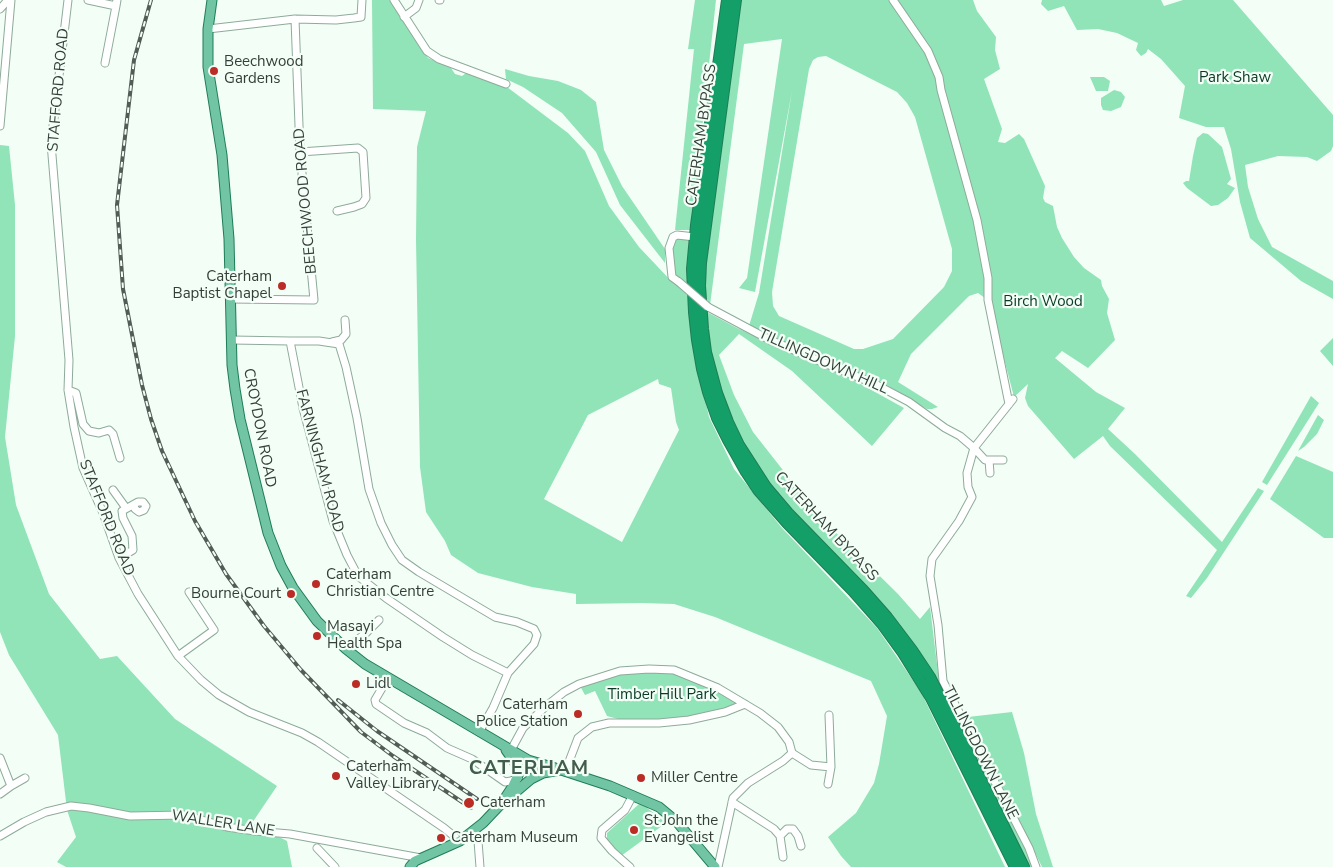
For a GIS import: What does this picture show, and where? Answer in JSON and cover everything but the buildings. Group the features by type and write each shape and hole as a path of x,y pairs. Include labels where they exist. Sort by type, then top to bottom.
{"highway":[{"name":"CATERHAM BYPASS","path":"727,0 695,236 692,288 697,340 708,392 717,418 728,440 758,490 853,591 882,624 903,652 931,698 1015,867"},
{"name":"CATERHAM BYPASS","path":"736,0 701,263 700,286 703,329 706,352 717,393 739,445 766,487 888,617 930,677 1024,867"}],"main road":[{"name":"CROYDON ROAD","path":"212,0 208,28 208,67 222,155 229,239 235,389 240,419 259,498 274,550 293,588 317,621 346,649 388,678 531,761 633,795 659,807 678,822 716,867"},
{"name":"CROYDON ROAD","path":"508,748 519,773"},
{"path":"410,867 414,861 460,841 483,824 501,804 534,778 539,768 531,761 521,765 519,773 501,804"},
{"path":"519,773 524,777 534,778 563,771"}],"street":[{"path":"0,9 10,0"},
{"path":"0,126 10,0"},
{"name":"STAFFORD ROAD","path":"68,0 51,143 69,360 68,390 83,468 103,513 119,558 138,594 178,656 201,680 219,695 249,712 302,733 318,742 444,828 460,841"},
{"path":"88,0 116,3 105,63"},
{"path":"208,28 295,20 336,20 361,17 362,0"},
{"path":"394,0 427,51 440,60 506,84"},
{"path":"404,17 416,8 419,0"},
{"path":"893,0 928,51 936,69 976,220 988,278 988,300 1011,402 974,448"},
{"name":"BEECHWOOD ROAD","path":"231,299 314,300 300,152 295,20"},
{"path":"300,152 358,148 363,152 366,198 362,204 337,211"},
{"name":"TILLINGDOWN HILL","path":"695,236 677,235 673,237 669,248 672,277 708,307 770,340 877,384 909,402 930,416 934,421 960,436 985,460 989,460"},
{"path":"232,340 332,342 341,340 346,334 345,320"},
{"name":"FARNINGHAM ROAD","path":"290,341 302,408 333,521 358,576 386,598 443,637 472,655 508,673"},
{"path":"332,342 339,344 346,367 368,489 381,523 402,560 495,618 517,622 534,630 537,635 534,644 508,673 479,732"},
{"path":"68,390 76,393 83,424 89,431 99,433 109,430 113,434 120,458"},
{"name":"TILLINGDOWN LANE","path":"974,448 967,473 968,487 972,497 959,521 932,559 930,581 938,626 943,681 1029,848 1036,867"},
{"path":"990,473 989,460 1003,460"},
{"path":"112,490 126,508"},
{"path":"119,558 133,550 132,536 122,518 122,511 134,504"},
{"path":"178,656 214,630 189,592"},
{"path":"346,649 366,634 379,620"},
{"path":"508,748 523,728 545,707 564,692 580,684 620,671 674,670 718,688 760,713 778,727 790,742 792,753 811,765 831,767"},
{"path":"388,678 375,700 376,704 404,723 426,733 447,748 472,759 505,782 508,782 519,773"},
{"path":"563,771 578,738 592,727 609,723 659,723 689,720 725,712 745,704"},
{"path":"828,784 831,767 829,715"},
{"path":"716,867 733,798 748,783 783,761 792,753"},
{"path":"0,758 11,786"},
{"path":"0,794 25,778"},
{"path":"630,867 607,846 601,838 601,833 625,810 633,795"},
{"path":"732,802 774,829 780,836 783,857"},
{"name":"WALLER LANE","path":"0,836 46,812 71,806 130,816 184,815 227,827 290,834 421,858"},
{"path":"780,836 787,829 793,829 798,836 801,846"},
{"path":"473,831 478,841 480,867"},
{"path":"317,848 335,867"}],"green space":[{"path":"372,0 390,0 428,58 451,68 455,74 462,76 466,73 483,76 507,87 568,133 585,151 609,206 639,247 674,284 670,275 674,240 678,236 689,238 688,279 697,362 709,417 734,469 782,528 877,628 921,692 1005,867 851,867 841,856 828,837 856,813 874,783 879,764 887,716 871,681 715,617 674,604 576,604 576,594 532,587 478,573 451,555 445,541 426,512 420,467 416,240 417,147 426,111 373,109","holes":["658,379 659,384 671,388 679,430 622,542 544,499 588,415"]},
{"path":"695,0 716,0 691,230 675,230 694,49 688,49"},
{"name":"Birch Wood","path":"741,0 973,0 977,11 996,37 995,50 1000,69 984,79 1002,129 998,142 1005,143 1019,134 1024,139 1045,186 1043,198 1045,202 1053,206 1057,227 1062,238 1074,257 1084,268 1101,280 1109,299 1107,313 1115,340 1088,368 1062,351 1055,358 1096,392 1125,408 1108,429 1222,542 1258,488 1264,491 1207,578 1191,598 1186,596 1217,550 1110,446 1103,436 1074,459 1028,406 1025,398 1028,384 1014,397 989,301 978,293 969,296 911,354 898,382 938,407 932,409 927,409 880,381 856,373 749,326 759,293 792,91 755,292 739,288 747,278 782,39 744,44 710,305 705,297 707,247","holes":["826,56 897,92 907,103 915,117 952,249 952,271 944,287 893,339 863,349 854,349 779,316 773,306 772,292 809,69 813,60"]},
{"name":"Park Shaw","path":"1042,0 1161,0 1164,6 1183,0 1233,0 1333,115 1333,146 1331,151 1317,161 1307,157 1278,156 1245,165 1248,187 1258,219 1272,247 1333,281 1333,299 1301,281 1250,238 1240,202 1231,149 1224,127 1206,127 1179,118 1185,86 1161,59 1148,49 1141,56 1136,50 1138,43 1117,33 1098,29 1077,30 1064,6 1048,11 1041,4"},
{"path":"505,69 529,76 558,81 581,90 596,102 604,150 622,186 665,249 665,263 620,205 596,152 562,113 523,87 506,79"},
{"path":"1090,77 1104,77 1110,81 1108,91 1096,91"},
{"path":"1114,90 1121,92 1125,97 1121,107 1111,111 1103,110 1101,98"},
{"path":"1203,133 1208,134 1222,147 1231,179 1227,184 1235,188 1228,198 1218,205 1211,206 1183,183 1189,181 1197,138"},
{"path":"0,145 9,146 15,205 15,336 5,437 16,505 49,594 100,659 117,656 175,719 277,786 252,823 287,841 292,867 66,867 57,862 76,837 67,810 58,735 9,655 0,632"},
{"path":"705,311 737,328 848,377 904,408 872,446 792,371 739,334 719,355 734,395 753,432 819,516 898,594 920,619 930,607 939,681 1033,864 1031,867 1027,867 950,709 808,528 771,486 746,449 729,414 714,372"},
{"path":"1333,338 1333,366 1320,351"},
{"path":"1311,396 1319,403 1267,485 1262,482"},
{"path":"1318,415 1324,420 1317,434 1298,451"},
{"path":"1296,456 1333,472 1333,538 1324,538 1270,499"},
{"name":"Timber Hill Park","path":"674,670 745,704 693,716 660,721 618,719 607,716 595,691 585,695 579,684 620,671"},
{"path":"1012,712 1024,753 1036,814 1053,867 1042,867 968,717"},
{"path":"639,804 646,807 666,823 621,856 607,841 607,833"}],"railway":[{"path":"151,0 134,60 117,205 123,289 142,385 162,451 195,521 226,574 264,626 301,670 361,732 393,756 471,808"},
{"path":"338,700 377,731 477,799"}],"place":[{"name":"Beechwood Gardens","path":"214,71"},
{"name":"Caterham Baptist Chapel","path":"282,286"},
{"name":"Caterham Christian Centre","path":"316,584"},
{"name":"Bourne Court","path":"291,594"},
{"name":"Masayi Health Spa","path":"317,636"},
{"name":"Lidl","path":"356,684"},
{"name":"Caterham Police Station","path":"578,714"},
{"name":"Caterham Valley Library","path":"336,776"},
{"name":"Miller Centre","path":"641,778"},
{"name":"Caterham","path":"469,803"},
{"name":"St John the Evangelist","path":"634,830"},
{"name":"Caterham Museum","path":"441,838"}],"district":[{"name":"CATERHAM","path":"529,769"}]}
